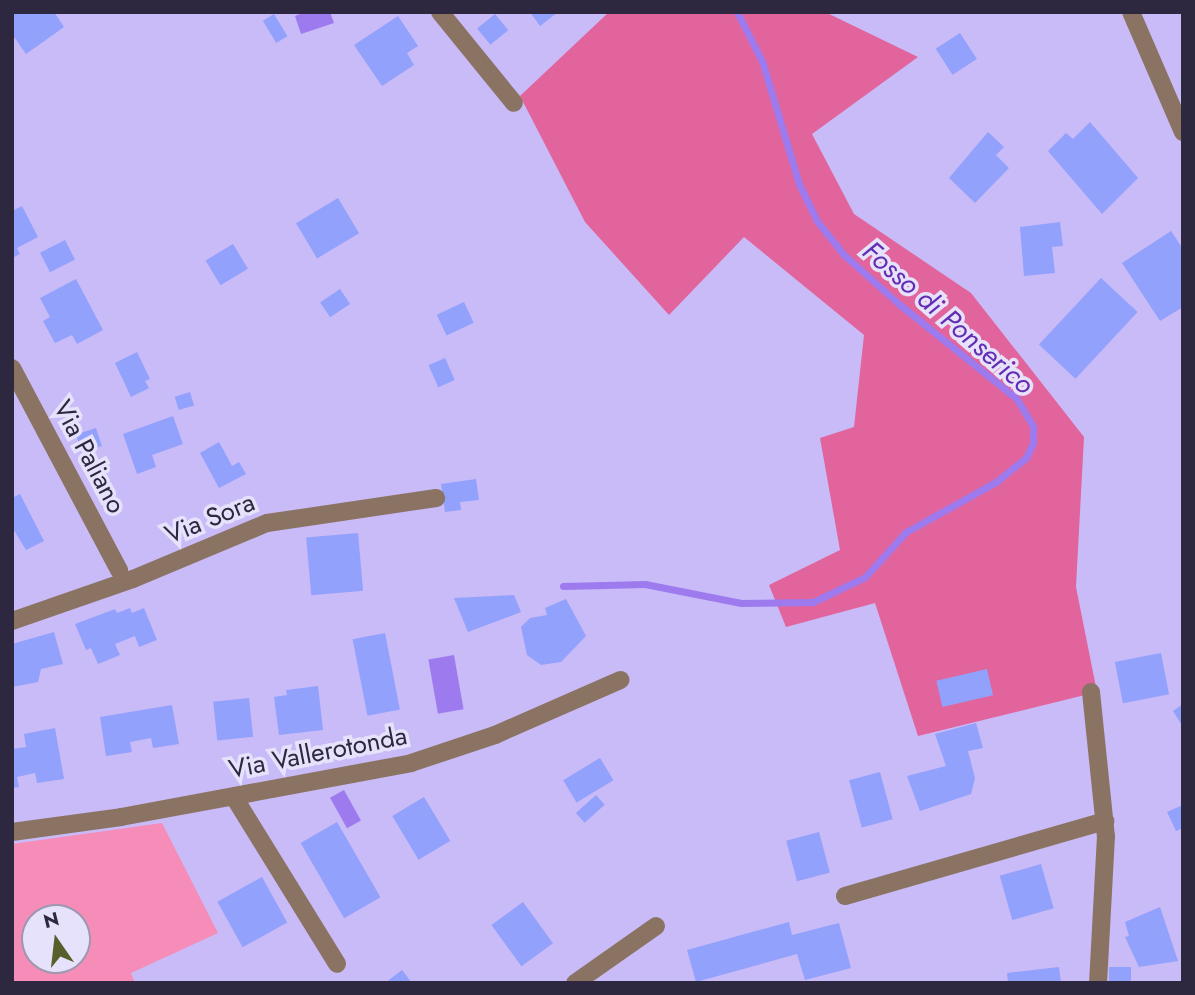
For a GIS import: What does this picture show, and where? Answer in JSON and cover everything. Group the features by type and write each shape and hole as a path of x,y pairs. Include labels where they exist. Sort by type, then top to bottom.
{"street":[{"path":"440,12 514,103"},
{"path":"1131,12 1183,132"},
{"name":"Via Paliano","path":"12,368 119,570"},
{"name":"Via Sora","path":"12,621 133,579 267,523 436,498"},
{"name":"Via Vallerotonda","path":"12,832 234,797 443,754 620,680"},
{"path":"1091,692 1105,821 1098,983"},
{"path":"234,797 337,964"},
{"path":"845,896 1105,821"},
{"path":"575,983 656,926"}],"shaded area":[{"path":"305,12 330,12 334,23 301,34 295,16"},
{"path":"609,12 825,12 918,57 812,134 854,214 971,293 1084,437 1076,587 1097,692 918,736 875,603 786,627 769,585 840,550 820,438 854,427 864,335 744,237 669,315 585,222 520,96"},
{"path":"454,655 464,709 438,714 428,660"},
{"path":"344,790 361,821 347,828 330,798"},
{"path":"162,823 218,933 131,973 135,983 12,983 12,844"}],"building":[{"path":"54,12 64,27 26,54 12,34 12,14"},
{"path":"530,12 558,12 540,26"},
{"path":"274,14 287,36 276,43 263,21"},
{"path":"495,14 508,30 490,45 477,28"},
{"path":"398,16 418,46 407,53 414,65 382,86 354,45"},
{"path":"960,33 977,59 953,75 936,49"},
{"path":"1090,122 1138,178 1102,214 1048,151 1066,133 1073,139"},
{"path":"988,132 1004,147 996,155 1009,168 975,203 949,178"},
{"path":"338,198 359,233 317,258 296,223"},
{"path":"22,206 38,237 17,248 20,254 12,258 12,211"},
{"path":"1060,222 1063,246 1052,247 1055,273 1024,276 1020,227"},
{"path":"1171,231 1183,249 1183,307 1160,321 1122,263"},
{"path":"65,240 75,260 50,272 40,253"},
{"path":"233,244 248,269 221,285 206,260"},
{"path":"1101,278 1138,312 1076,379 1039,345"},
{"path":"76,279 103,330 77,344 72,335 55,343 43,321 50,317 40,298"},
{"path":"340,289 350,304 330,317 320,302"},
{"path":"464,302 474,323 447,336 437,315"},
{"path":"137,352 150,379 145,381 149,388 131,397 115,363"},
{"path":"445,358 455,380 438,387 429,365"},
{"path":"190,392 194,405 179,410 175,397"},
{"path":"173,416 183,444 152,455 156,467 137,474 123,434"},
{"path":"96,428 102,446 82,453 76,434"},
{"path":"219,442 232,466 239,462 246,474 219,488 200,453"},
{"path":"476,479 479,500 460,502 461,510 445,512 441,484"},
{"path":"20,494 44,541 26,550 12,527 12,498"},
{"path":"358,533 363,591 311,595 306,538"},
{"path":"514,595 521,612 468,632 454,598"},
{"path":"566,599 586,636 561,662 541,665 527,655 521,627 530,618 547,615 545,608"},
{"path":"130,608 132,613 144,608 157,640 139,647 135,636 115,644 120,655 98,664 91,648 86,650 75,624 115,609 117,613"},
{"path":"54,632 63,664 41,669 38,682 12,687 12,644"},
{"path":"385,633 400,710 367,716 353,639"},
{"path":"1161,653 1169,694 1123,703 1115,662"},
{"path":"987,669 993,695 942,707 936,681"},
{"path":"318,686 323,730 279,735 274,697 287,695 286,690"},
{"path":"249,698 253,737 217,741 213,702"},
{"path":"1183,704 1183,727 1173,711"},
{"path":"172,705 179,744 153,748 151,738 130,742 132,752 106,756 100,717"},
{"path":"976,723 983,748 968,751 975,778 971,794 920,811 907,776 946,766 935,734"},
{"path":"55,728 64,779 37,783 35,773 17,777 19,787 12,788 12,749 26,747 24,734"},
{"path":"600,758 613,780 577,802 563,780"},
{"path":"880,772 893,819 862,828 849,780"},
{"path":"596,795 605,805 585,823 576,813"},
{"path":"424,797 450,841 419,860 392,816"},
{"path":"1183,805 1183,828 1176,831 1167,812"},
{"path":"337,822 381,897 344,918 301,843"},
{"path":"819,832 830,873 797,881 786,841"},
{"path":"1041,864 1054,908 1012,920 1000,876"},
{"path":"262,877 287,922 243,947 217,902"},
{"path":"523,902 553,943 521,966 491,925"},
{"path":"1160,907 1178,961 1139,967 1125,937 1129,936 1125,922"},
{"path":"789,922 792,935 839,923 851,968 805,980 797,954 696,982 687,950"},
{"path":"1059,967 1061,983 1008,983 1007,973"},
{"path":"1109,967 1131,967 1131,983 1109,983"},
{"path":"402,970 412,983 385,983"}],"waterway":[{"name":"Fosso di Ponserico","path":"563,586 645,584 741,603 813,602 865,577 906,532 996,482 1026,458 1033,443 1033,426 1017,399 900,305 844,255 817,221 799,184 762,61 737,12"}]}
